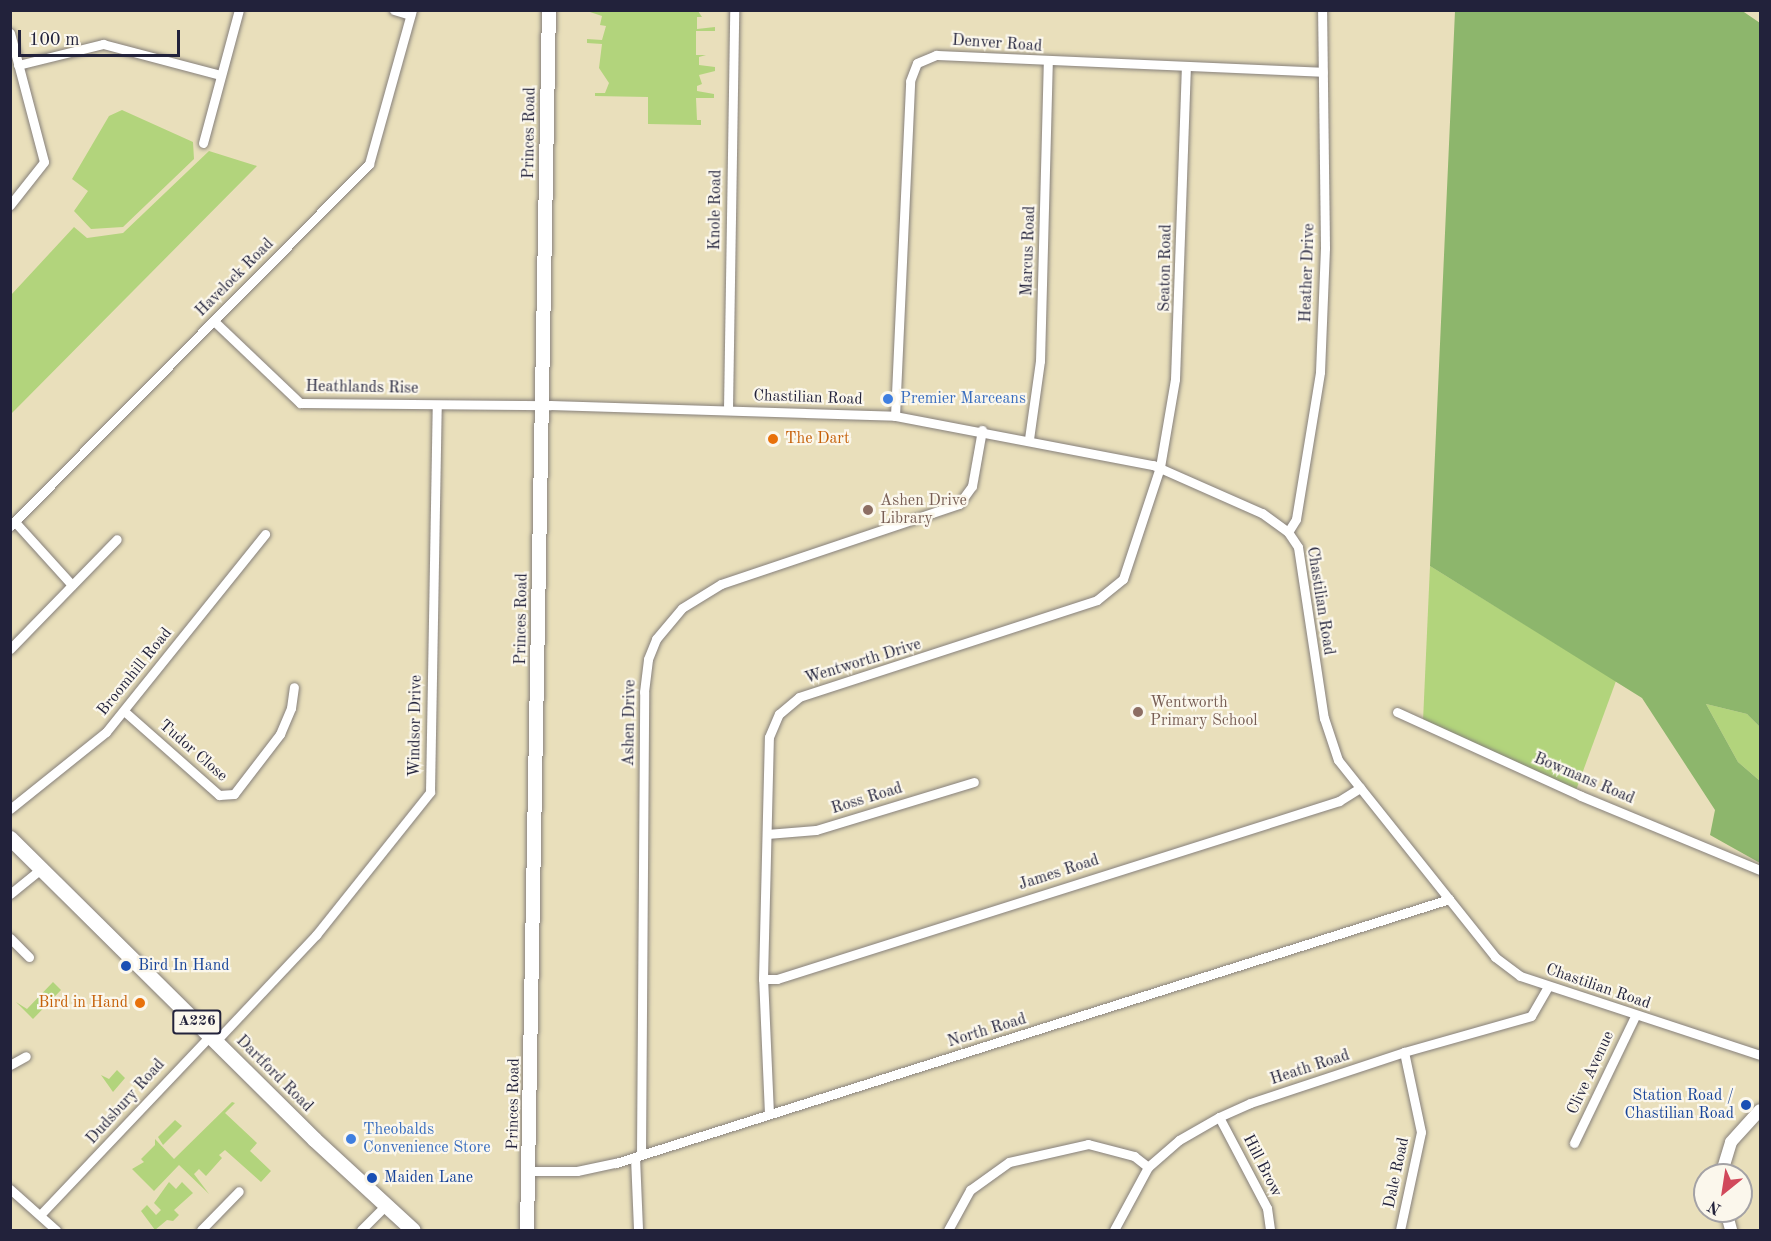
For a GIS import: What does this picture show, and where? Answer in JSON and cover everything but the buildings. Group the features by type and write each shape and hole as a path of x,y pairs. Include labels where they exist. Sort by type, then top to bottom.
{"main road":[{"name":"Princes Road","path":"527,1229 530,1171 549,10"},
{"name":"Dartford Road","path":"10,838 213,1039 413,1230"}],"street":[{"path":"202,143 238,10"},
{"path":"394,10 411,13"},
{"name":"Knole Road","path":"728,409 734,10"},
{"name":"Heather Drive","path":"1288,532 1296,519 1318,391 1325,248 1322,10"},
{"name":"Havelock Road","path":"13,524 369,164 411,13"},
{"path":"10,33 43,159 40,169 10,205"},
{"path":"18,65 103,44 220,75"},
{"name":"Denver Road","path":"895,416 910,81 917,63 936,55 1048,62 1323,72"},
{"name":"Marcus Road","path":"1029,439 1040,360 1048,62"},
{"name":"Seaton Road","path":"1160,467 1179,349 1186,68"},
{"name":"Heathlands Rise","path":"214,321 293,400 542,406"},
{"name":"Windsor Drive","path":"213,1039 316,935 430,792 437,405"},
{"name":"Chastilian Road","path":"542,406 728,409 895,416 1029,439 1160,467 1262,513 1288,532 1300,555 1310,639 1329,739 1338,760 1495,957 1520,976 1635,1016 1761,1055"},
{"name":"Ashen Drive","path":"638,1230 644,692 648,659 656,639 682,608 721,584 960,504 972,486 982,430"},
{"name":"Wentworth Drive","path":"769,1114 763,978 769,737 779,714 800,698 1096,600 1123,579 1160,467"},
{"path":"13,524 72,585"},
{"name":"Broomhill Road","path":"10,809 106,732 265,534"},
{"path":"10,649 117,538"},
{"name":"Tudor Close","path":"124,711 219,795 234,794 280,734 291,708 294,687"},
{"name":"Bowmans Road","path":"1397,712 1581,796 1761,870"},
{"name":"Ross Road","path":"767,834 816,830 974,782"},
{"name":"James Road","path":"763,978 777,979 1339,801 1360,788"},
{"path":"10,894 41,869"},
{"name":"North Road","path":"530,1171 589,1169 638,1156 1449,899"},
{"path":"10,938 29,957"},
{"name":"Heath Road","path":"1114,1230 1148,1167 1179,1140 1219,1117 1250,1103 1404,1052 1531,1016 1548,986"},
{"name":"Clive Avenue","path":"1575,1143 1635,1016"},
{"name":"Dudsbury Road","path":"40,1215 213,1039"},
{"name":"Dale Road","path":"1400,1230 1421,1132 1404,1052"},
{"path":"10,1065 26,1056"},
{"path":"1725,1163 1731,1142 1761,1110"},
{"name":"Hill Brow","path":"1219,1117 1267,1208 1270,1230"},
{"path":"948,1230 970,1190 1009,1162 1088,1144 1134,1156 1148,1167"},
{"path":"10,1189 56,1230"},
{"path":"201,1230 239,1191"},
{"path":"362,1230 386,1205"}],"green space":[{"path":"1741,10 1760,23 1760,727 1747,714 1706,704 1738,762 1760,781 1760,863 1710,835 1715,810 1642,698 1430,566 1455,11"},
{"path":"587,11 698,11 702,17 697,17 697,29 715,27 715,31 696,31 696,55 706,55 699,57 699,65 715,67 715,71 699,75 702,84 697,86 697,91 714,94 714,98 696,98 697,120 701,120 701,125 648,124 648,97 595,96 595,93 605,93 609,83 599,68 602,44 587,43 587,39 602,40 606,26 600,25 602,16"},
{"path":"122,110 193,142 194,159 123,227 91,229 74,211 88,191 72,179 109,116"},
{"path":"209,151 257,166 11,414 11,295 74,227 87,238 123,233"},
{"path":"1430,566 1616,681 1575,793 1423,721"},
{"path":"1706,704 1747,714 1760,727 1760,781 1738,762"},
{"path":"53,982 61,990 33,1019 16,1002 27,1009"},
{"path":"117,1070 125,1078 113,1092 101,1075 109,1079"},
{"path":"232,1102 235,1103 225,1113 257,1143 250,1151 271,1171 261,1182 225,1150 219,1155 222,1158 206,1176 199,1169 194,1174 209,1194 179,1165 154,1191 132,1169 144,1162 141,1159 155,1145 155,1139 174,1159"},
{"path":"175,1120 182,1126 163,1145 158,1137"},
{"path":"169,1182 176,1189 182,1182 193,1193 174,1210 179,1215 173,1221 167,1220 155,1230 141,1211 147,1205 156,1215 161,1210 154,1203"}],"place":[{"name":"Premier Marceans","path":"888,399"},
{"name":"The Dart","path":"773,439"},
{"name":"Ashen Drive Library","path":"868,510"},
{"name":"Wentworth Primary School","path":"1138,712"},
{"name":"Bird In Hand","path":"126,966"},
{"name":"Bird in Hand","path":"140,1003"},
{"name":"Station Road / Chastilian Road","path":"1746,1105"},
{"name":"Theobalds Convenience Store","path":"351,1139"},
{"name":"Maiden Lane","path":"372,1178"}]}
